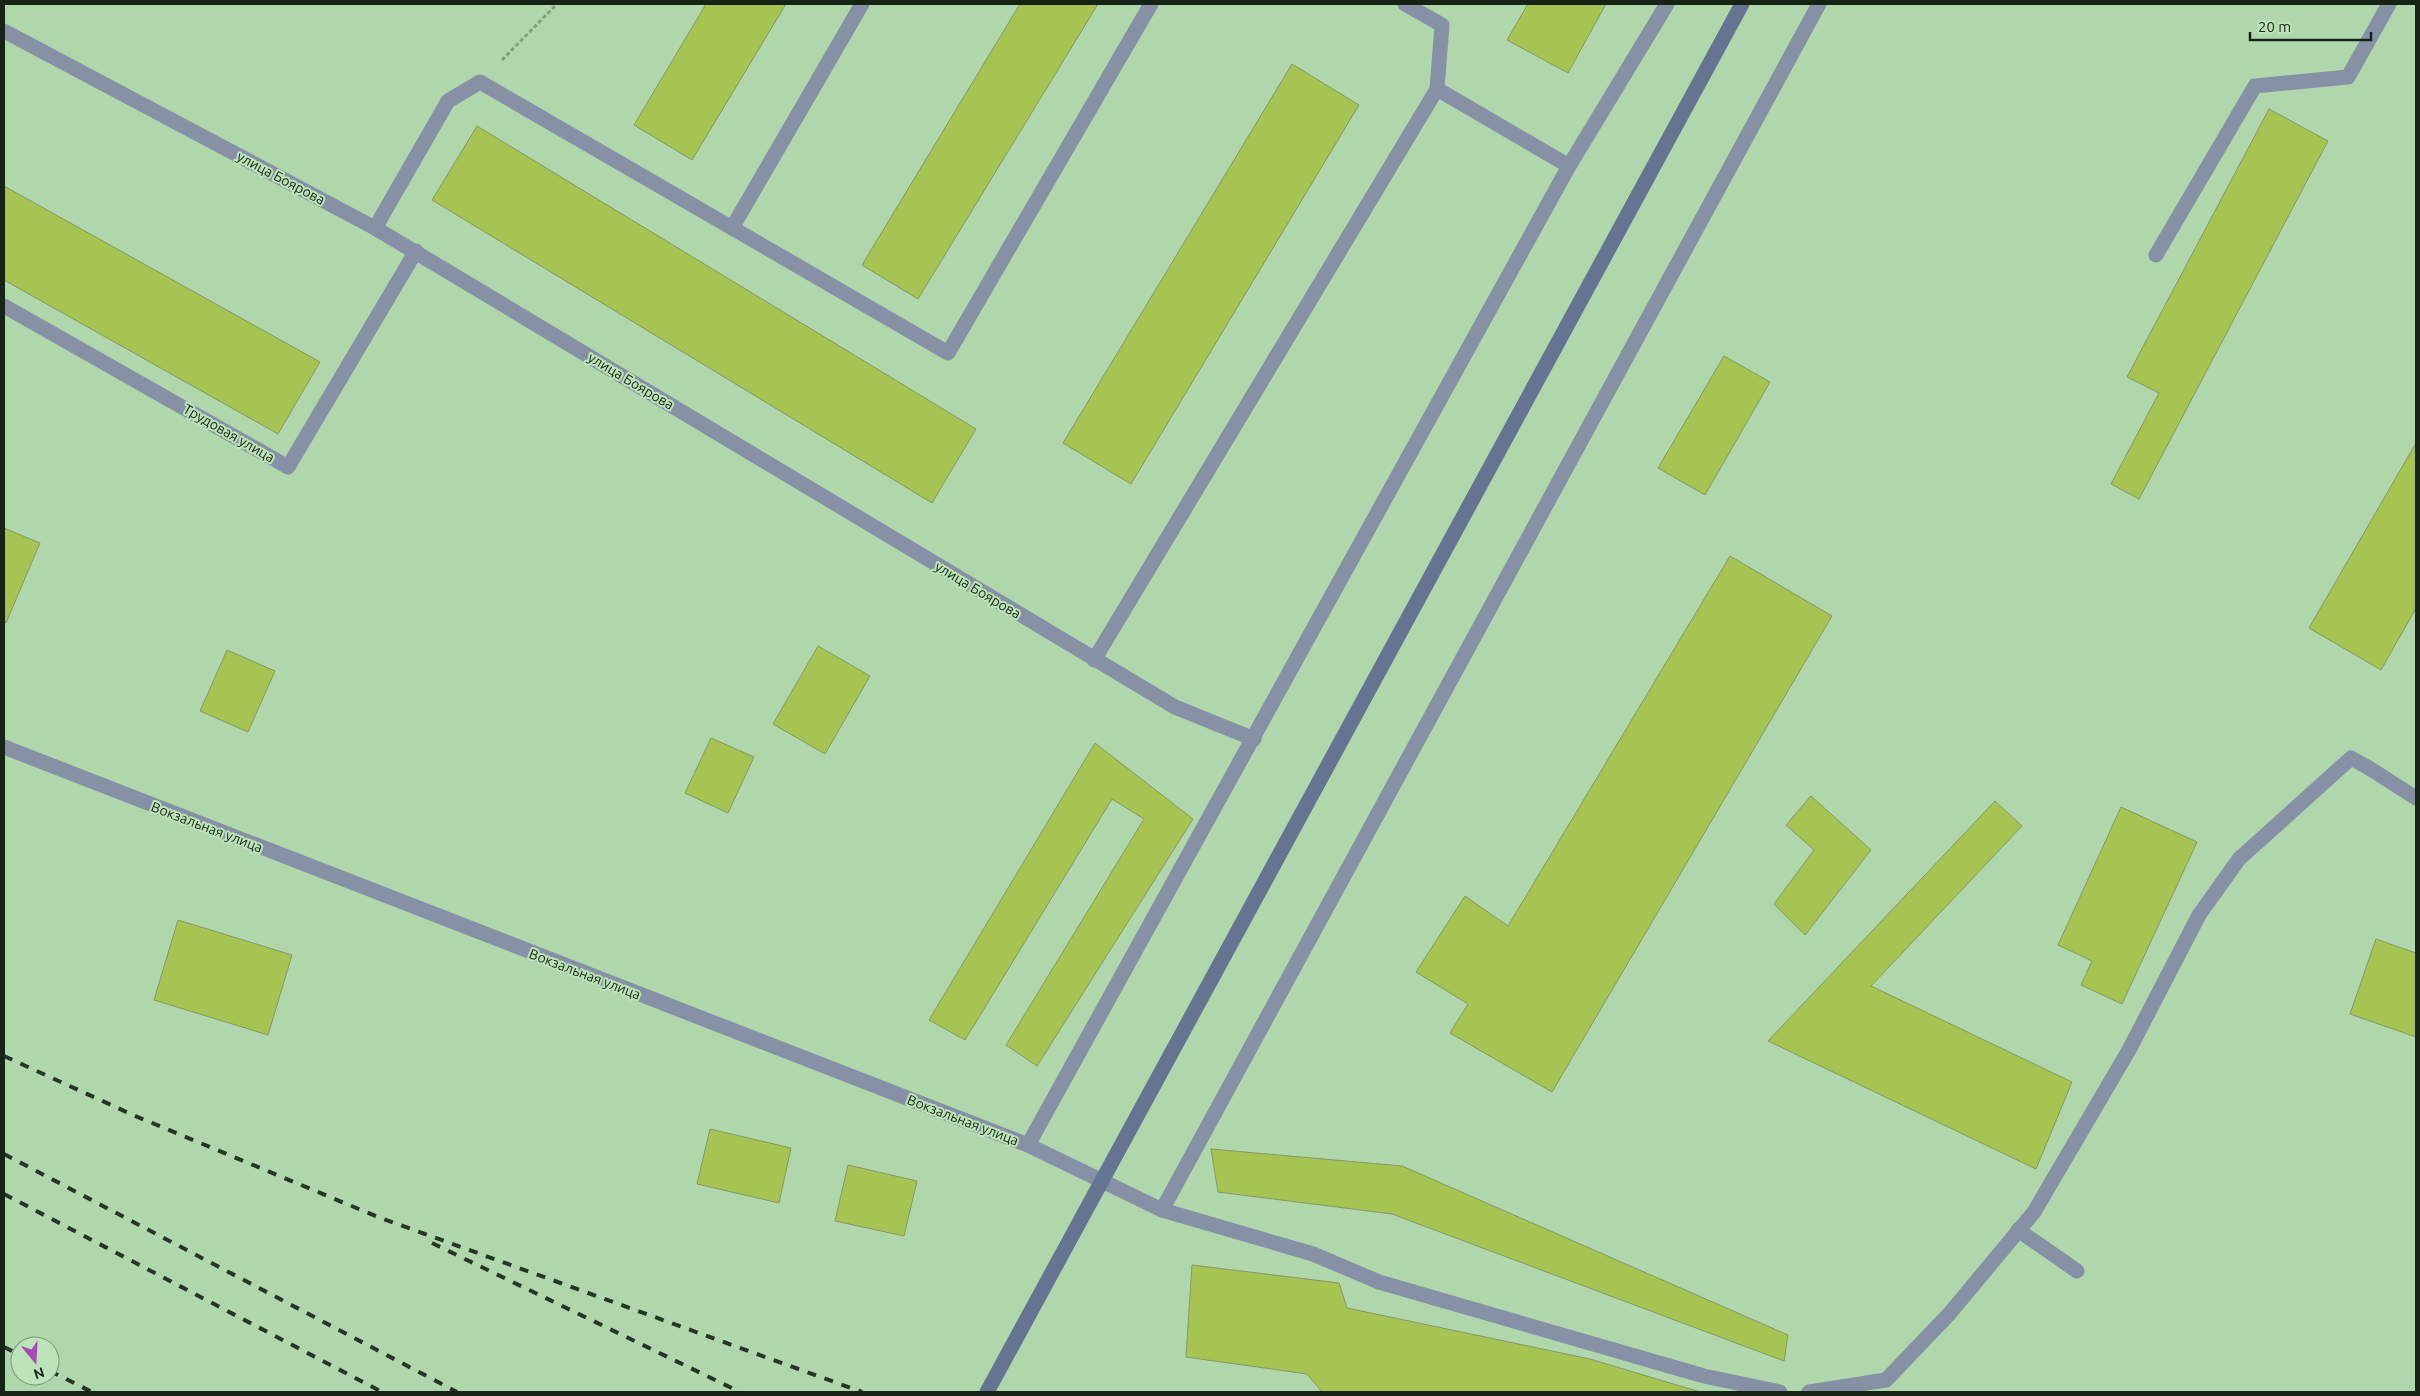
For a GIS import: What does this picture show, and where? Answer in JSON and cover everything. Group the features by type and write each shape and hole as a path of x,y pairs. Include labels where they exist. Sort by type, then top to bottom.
{"main road":[{"path":"987,1392 1742,4"}],"street":[{"path":"732,228 862,4"},
{"path":"375,228 448,101 480,82 948,353 1151,4"},
{"path":"1094,660 1437,89 1442,25 1405,4"},
{"path":"1028,1145 1254,739 1568,166 1667,4"},
{"path":"1162,1210 1819,4"},
{"path":"2156,255 2255,86 2348,76 2389,4"},
{"name":"улица Боярова","path":"4,30 416,251 1175,707 1254,739"},
{"path":"1437,89 1568,166"},
{"name":"Трудовая улица","path":"4,306 288,467 416,251"},
{"name":"Вокзальная улица","path":"4,747 1028,1145 1162,1210 1313,1254 1379,1282 1704,1376 1780,1392"},
{"path":"1810,1392 1886,1380 1950,1313 2034,1212 2129,1050 2199,915 2239,859 2352,758 2416,798"},
{"path":"2018,1230 2077,1271"}],"path":[{"path":"480,82 557,4"}],"building":[{"path":"706,4 786,4 692,160 634,125"},
{"path":"1020,4 1098,4 918,299 862,265"},
{"path":"1528,4 1606,4 1568,73 1507,40"},
{"path":"1292,64 1359,105 1131,484 1063,443"},
{"path":"2269,109 2328,141 2139,499 2111,484 2159,393 2127,377"},
{"path":"477,126 976,429 932,503 432,200"},
{"path":"4,186 320,362 278,434 4,280"},
{"path":"1724,356 1770,382 1705,495 1658,468"},
{"path":"2416,443 2416,608 2381,670 2309,628"},
{"path":"4,528 40,543 6,623 4,622"},
{"path":"1730,556 1832,616 1552,1092 1450,1033 1468,1004 1416,972 1465,896 1508,926"},
{"path":"818,646 870,676 825,754 773,724"},
{"path":"227,650 275,671 248,732 200,711"},
{"path":"711,738 754,757 728,813 685,793"},
{"path":"1095,743 1193,819 1037,1066 1006,1045 1144,819 1112,799 965,1040 929,1020"},
{"path":"1811,796 1871,850 1805,935 1774,904 1814,850 1786,825"},
{"path":"1995,801 2022,826 1871,986 2072,1082 2036,1169 1768,1041"},
{"path":"2121,807 2197,842 2122,1004 2081,985 2092,961 2058,945"},
{"path":"178,920 292,955 268,1035 154,1000"},
{"path":"2376,939 2416,953 2416,1037 2350,1014"},
{"path":"710,1129 791,1148 779,1203 697,1184"},
{"path":"1211,1149 1402,1166 1788,1335 1784,1361 1392,1214 1218,1192"},
{"path":"848,1165 917,1181 904,1236 835,1221"},
{"path":"1192,1265 1339,1283 1347,1308 1590,1359 1700,1392 1322,1392 1307,1374 1186,1357"}],"railway":[{"path":"4,1056 133,1115 378,1217 862,1392"},
{"path":"4,1154 457,1392"},
{"path":"4,1194 382,1392"},
{"path":"432,1243 740,1392"},
{"path":"4,1347 10,1350"},
{"path":"60,1376 92,1392"}]}
